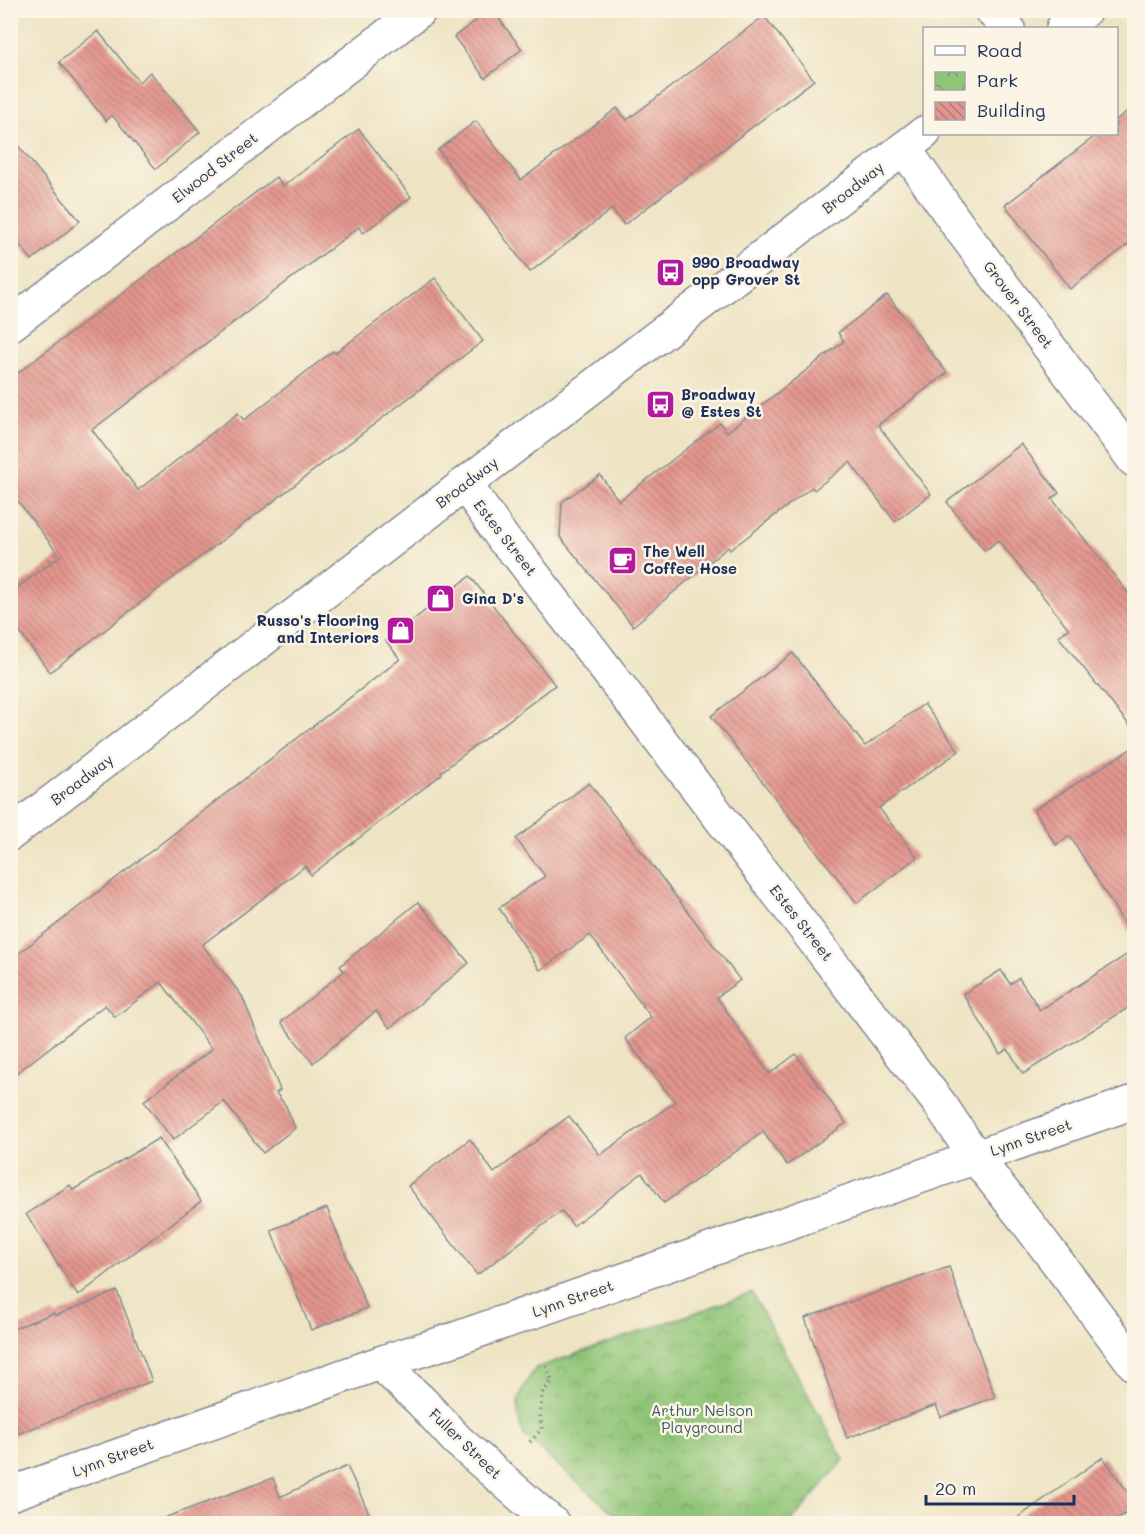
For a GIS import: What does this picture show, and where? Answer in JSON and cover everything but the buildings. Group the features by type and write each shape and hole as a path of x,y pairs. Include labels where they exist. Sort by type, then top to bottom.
{"main road":[{"name":"Elwood Street","path":"10,325 420,10"},
{"path":"991,10 1007,27"},
{"path":"1064,27 1085,10"},
{"name":"Grover Street","path":"914,141 957,224 1134,460"},
{"name":"Broadway","path":"10,834 914,141"},
{"name":"Estes Street","path":"465,484 504,540 520,557 942,1107 976,1158 1134,1364"},
{"name":"Lynn Street","path":"10,1494 380,1363 452,1340 1134,1102"},
{"name":"Fuller Street","path":"380,1363 421,1401 457,1440 553,1524"}],"path":[{"path":"530,1442 542,1429 540,1417 542,1393 552,1381 546,1365"}],"green space":[{"name":"Arthur Nelson Playground","path":"752,1293 844,1460 790,1523 625,1523 525,1437 518,1417 518,1401 536,1368"}],"place":[{"name":"990 Broadway opp Grover St","path":"671,272"},
{"name":"Broadway @ Estes St","path":"660,404"},
{"name":"The Well Coffee Hose","path":"622,561"},
{"name":"Gina D's","path":"441,599"},
{"name":"Russo's Flooring and Interiors","path":"400,630"}]}
